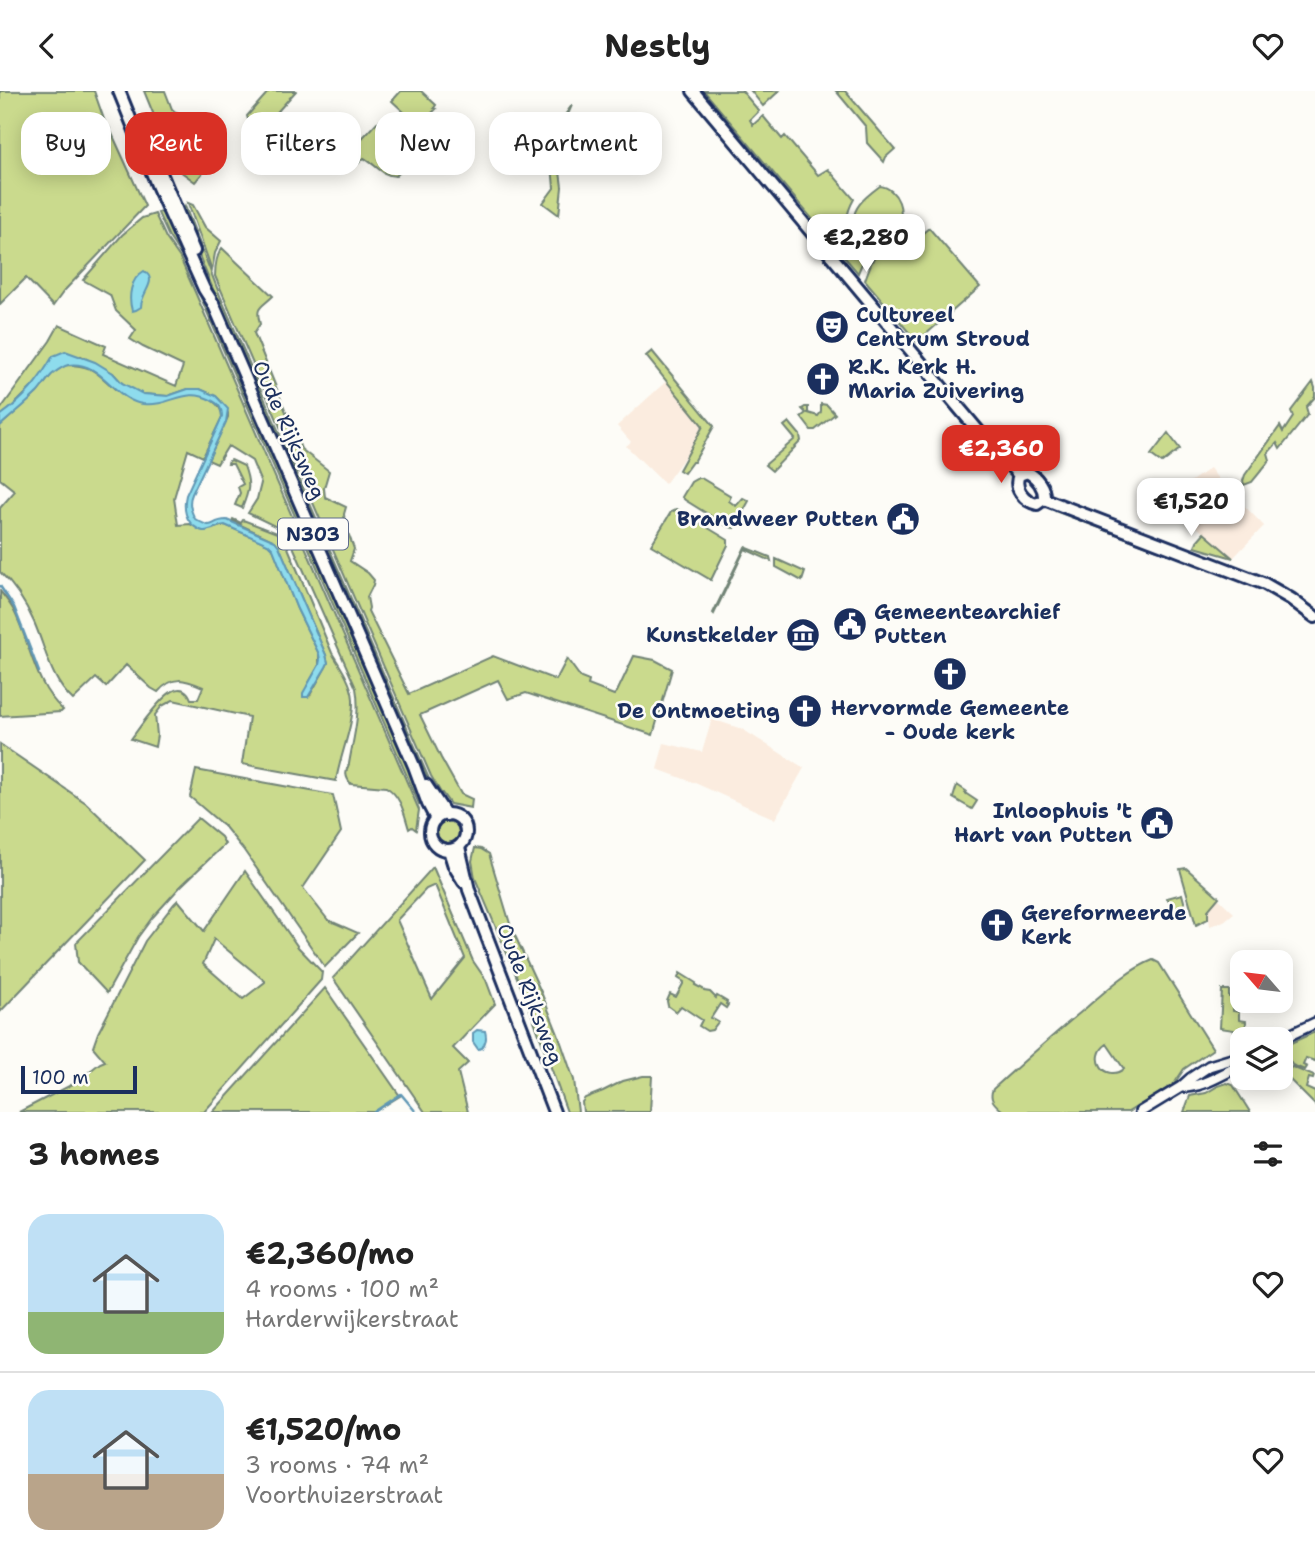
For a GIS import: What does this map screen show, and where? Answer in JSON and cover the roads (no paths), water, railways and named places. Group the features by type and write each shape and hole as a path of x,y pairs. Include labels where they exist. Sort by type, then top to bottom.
{"main road":[{"name":"Oude Rijksweg","path":"119,91 176,229 213,303"},
{"name":"Oude Rijksweg","path":"125,91 205,276 213,303 414,766 435,800 441,817"},
{"path":"693,91 915,357 1019,475"},
{"path":"1027,472 1036,479 1044,493 1044,499 1037,505 1026,499 1018,489 1019,475 1027,472"},
{"path":"1044,499 1265,584 1315,617"},
{"name":"N303","path":"453,815 461,819 466,827 464,840 454,849 440,849 434,843 431,827 441,817 453,815"},
{"name":"Oude Rijksweg","path":"454,849 454,866 468,890 554,1112"}],"street":[{"path":"1293,1033 1315,1023"},
{"path":"1140,1112 1209,1066 1230,1060"},
{"path":"1181,1087 1202,1084 1230,1071"}],"water":[{"path":"144,271 150,283 141,307 132,311 131,289 139,274"},
{"path":"65,351 95,362 113,373 122,383 143,394 168,396 188,389 200,389 216,396 228,409 226,422 192,494 191,510 195,519 202,523 210,525 227,520 275,541 279,546 328,663 308,697 303,697 303,693 319,665 319,654 273,549 268,544 225,525 201,530 190,523 186,514 186,495 222,417 221,409 216,403 193,395 162,403 143,404 123,396 90,368 68,365 52,375 37,393 0,426 0,416 30,389 53,356"},
{"path":"477,1030 485,1031 486,1036 482,1048 478,1049 473,1042 473,1033"}],"waterway":[{"path":"0,586 14,607 39,672"},
{"path":"374,1112 401,1094 416,1112"}],"place":[{"name":"Cultureel Centrum Stroud","path":"832,327"},
{"name":"R.K. Kerk H. Maria Zuivering","path":"823,379"},
{"name":"Brandweer Putten","path":"903,519"},
{"name":"Gemeentearchief Putten","path":"850,624"},
{"name":"Kunstkelder","path":"803,635"},
{"name":"Hervormde Gemeente - Oude kerk","path":"950,674"},
{"name":"De Ontmoeting","path":"805,711"},
{"name":"Inloophuis 't Hart van Putten","path":"1157,823"},
{"name":"Gereformeerde Kerk","path":"997,925"}]}
